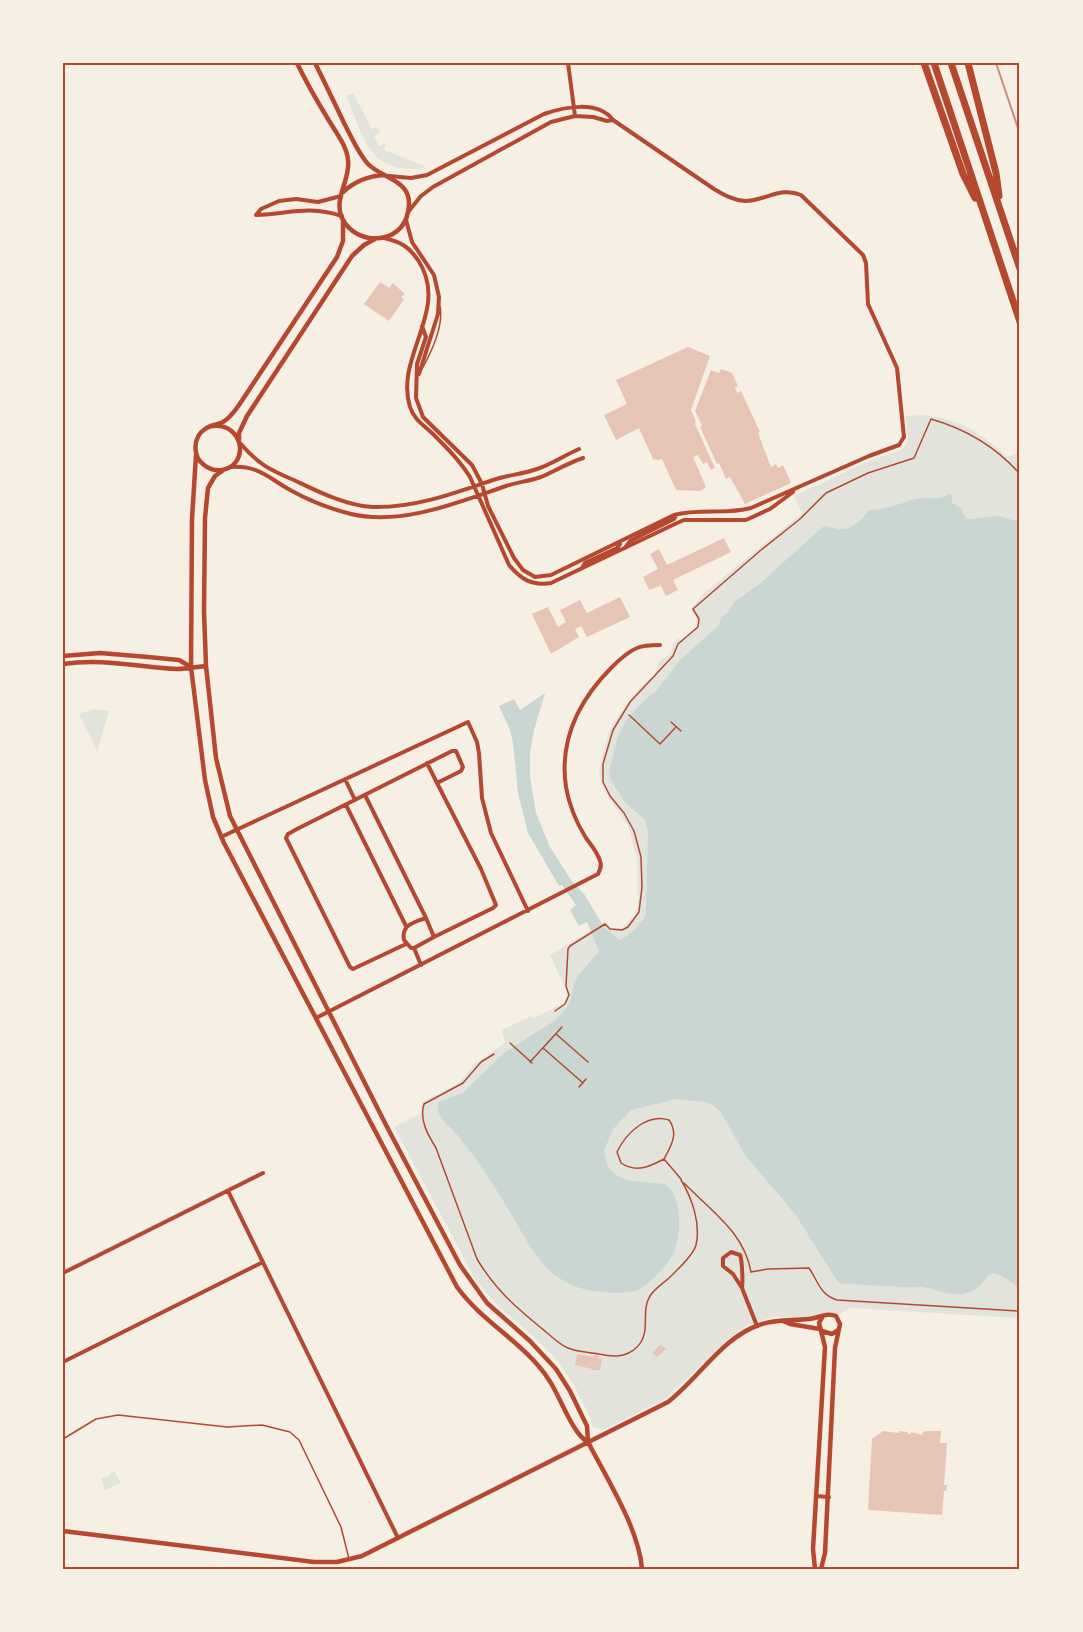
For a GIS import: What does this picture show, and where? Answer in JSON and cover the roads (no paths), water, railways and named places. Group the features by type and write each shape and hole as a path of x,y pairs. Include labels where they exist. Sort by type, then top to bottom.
{"highway":[{"path":"924,63 963,174 986,218"},
{"path":"934,63 1020,322"},
{"path":"951,63 1020,269"},
{"path":"968,63 996,173 1000,210"}],"street":[{"path":"297,63 348,159 340,208 343,241 337,257 239,405 231,415 205,429 199,435 196,443 192,519 191,667 205,780 213,817 221,837 457,1287 478,1312 540,1367 559,1396 580,1437 588,1442"},
{"path":"315,63 356,147 371,166 396,180 407,194 408,212 401,227 384,238 364,245 352,256 247,416 239,433 238,458 215,476 208,488 205,518 206,666 216,758 226,806 236,830 460,1265 486,1303 530,1341 556,1369 570,1391 587,1426 588,1442 632,1529 641,1556 642,1569"},
{"path":"568,63 575,116"},
{"path":"375,240 365,238 355,232 342,217 323,211 302,210 256,215 261,209 279,201 296,199 318,202 342,194 359,181 372,176 388,175 411,178 427,175 552,111 573,107 599,111 609,115 714,189 731,198 752,200 787,192 801,195 863,255 866,263 868,304 895,362 898,374 904,436 898,446 862,459 752,508 738,511 688,512 676,515 551,575 536,577 523,570 514,558 488,507 487,494 472,465 423,417 416,398 417,364 426,337 422,326"},
{"path":"408,212 427,191 551,122 575,116 613,120"},
{"path":"406,220 412,242 434,275 440,304 418,378"},
{"path":"384,238 403,243 427,278 429,302 407,387 411,411 417,420 462,465 508,564 528,583 542,585 551,583 684,520 746,520 770,509 797,489"},
{"path":"408,399 416,398"},
{"path":"213,426 229,428 255,460 270,469 318,492 372,507 401,505 438,498 510,474 537,469 579,449"},
{"path":"196,455 207,468 216,470 252,468 293,492 352,514 377,516 411,514 471,500 515,483 539,478 583,458"},
{"path":"625,548 630,541 674,519 676,515"},
{"path":"581,569 585,563 617,548 622,541"},
{"path":"316,1018 596,877 601,868 599,859 579,827 569,802 564,767 567,739 586,698 604,675 635,648 660,645"},
{"path":"63,656 99,653 147,657 179,660 191,667"},
{"path":"63,664 121,662 179,669 206,666"},
{"path":"221,837 468,722 477,742 482,798 491,833 528,912"},
{"path":"406,944 353,969 350,967 287,843 288,834 456,751 463,767 460,771 437,783"},
{"path":"414,948 493,908 496,904 481,869 427,764"},
{"path":"345,779 356,800"},
{"path":"365,795 434,937"},
{"path":"346,805 406,926"},
{"path":"421,965 414,948 406,944 402,936 406,926 426,918"},
{"path":"63,1273 263,1173"},
{"path":"228,1191 398,1538"},
{"path":"742,1288 742,1259 740,1255 731,1252 723,1258 723,1266 733,1274 742,1288 757,1326"},
{"path":"63,1362 263,1262"},
{"path":"63,1531 314,1562 349,1560 398,1538 668,1402 738,1335 757,1326 830,1314 838,1318 840,1324 836,1348 825,1553 821,1569"},
{"path":"815,1569 813,1550 825,1347 819,1323 824,1316"},
{"path":"783,1321 832,1335 838,1330"},
{"path":"822,1404 834,1405"},
{"path":"816,1496 828,1497"}],"lane":[{"path":"63,1439 96,1419 118,1415 227,1427 262,1425 290,1432 299,1440 341,1527 349,1560"}],"railway":[{"path":"996,63 1020,134"}]}
